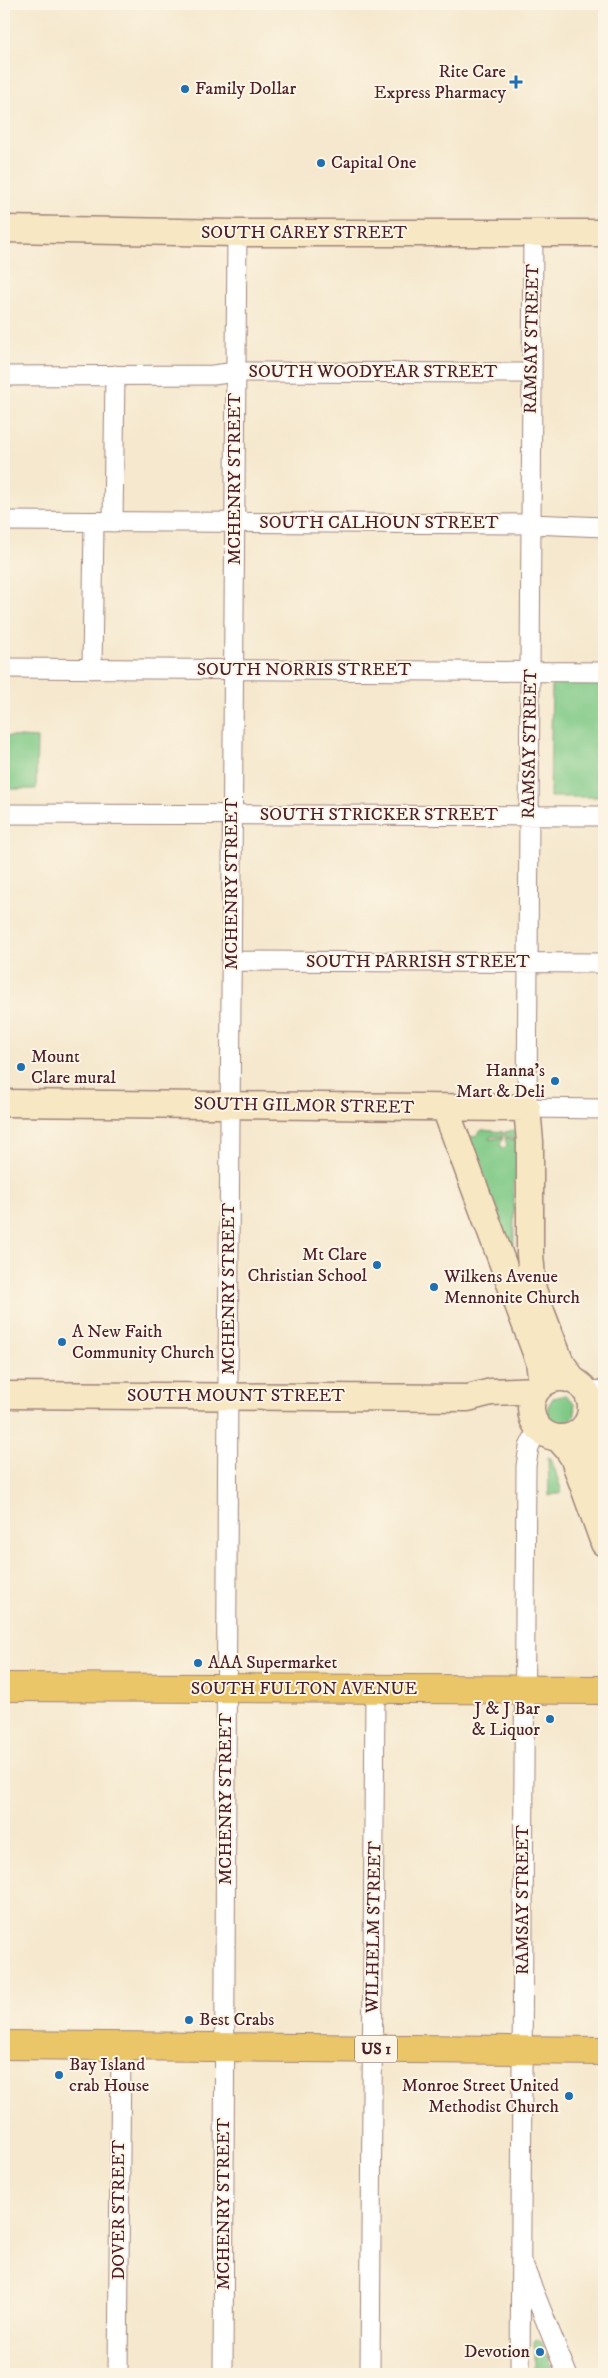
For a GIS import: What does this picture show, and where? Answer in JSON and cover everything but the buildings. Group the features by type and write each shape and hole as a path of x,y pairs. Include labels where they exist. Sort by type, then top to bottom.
{"main road":[{"name":"SOUTH FULTON AVENUE","path":"4,1687 604,1690"},
{"name":"US 1","path":"4,2046 604,2051"}],"street":[{"name":"SOUTH CAREY STREET","path":"4,229 237,233 604,233"},
{"name":"MCHENRY STREET","path":"223,2374 237,233"},
{"name":"RAMSAY STREET","path":"533,233 528,963 530,1254 533,1290 560,1361 591,1400"},
{"name":"SOUTH WOODYEAR STREET","path":"4,376 213,376 236,372 532,373"},
{"path":"113,522 115,375"},
{"name":"SOUTH CALHOUN STREET","path":"4,521 531,524 604,527"},
{"path":"92,669 94,522"},
{"name":"SOUTH NORRIS STREET","path":"4,668 604,672"},
{"name":"SOUTH STRICKER STREET","path":"4,814 604,816"},
{"name":"SOUTH PARRISH STREET","path":"231,961 604,963"},
{"name":"SOUTH GILMOR STREET","path":"4,1103 604,1109"},
{"path":"445,1108 539,1360 539,1387 531,1402 542,1428 567,1448 573,1457 604,1543"},
{"path":"539,1387 557,1378 591,1400"},
{"name":"SOUTH MOUNT STREET","path":"4,1395 468,1398 491,1392 539,1387"},
{"name":"SOUTH MOUNT STREET","path":"468,1398 490,1407 511,1408 542,1428"},
{"path":"542,1428 575,1435 585,1426 591,1400"},
{"path":"591,1400 588,1436 604,1483"},
{"name":"RAMSAY STREET","path":"520,2374 526,1466 529,1448 542,1428"},
{"name":"WILHELM STREET","path":"370,2374 375,1690"},
{"name":"DOVER STREET","path":"118,2374 121,2047"},
{"path":"521,2259 567,2374"}],"green space":[{"path":"552,679 604,679 604,797 550,797"},
{"path":"4,736 37,738 36,789 4,789"},
{"path":"482,1130 503,1132 503,1137 491,1136 489,1139 503,1138 500,1145 503,1149 507,1145 505,1138 512,1139 515,1143 513,1137 505,1137 505,1132 514,1130 518,1134 520,1179 514,1181 514,1244 502,1247 469,1137 475,1136"},
{"path":"565,1395 574,1403 575,1415 568,1422 556,1423 549,1416 548,1406 553,1398"},
{"path":"548,1457 551,1458 562,1492 549,1496"},
{"path":"537,2339 541,2341 554,2374 534,2374 534,2341"}],"place":[{"name":"Rite Care Express Pharmacy","path":"516,82"},
{"name":"Family Dollar","path":"185,89"},
{"name":"Capital One","path":"321,163"},
{"name":"Mount Clare mural","path":"21,1067"},
{"name":"Hanna's Mart & Deli","path":"555,1081"},
{"name":"Mt Clare Christian School","path":"377,1265"},
{"name":"Wilkens Avenue Mennonite Church","path":"434,1287"},
{"name":"A New Faith Community Church","path":"62,1342"},
{"name":"AAA Supermarket","path":"198,1663"},
{"name":"J & J Bar & Liquor","path":"550,1719"},
{"name":"Best Crabs","path":"189,2020"},
{"name":"Bay Island crab House","path":"59,2075"},
{"name":"Monroe Street United Methodist Church","path":"569,2096"},
{"name":"Devotion","path":"540,2352"}]}
